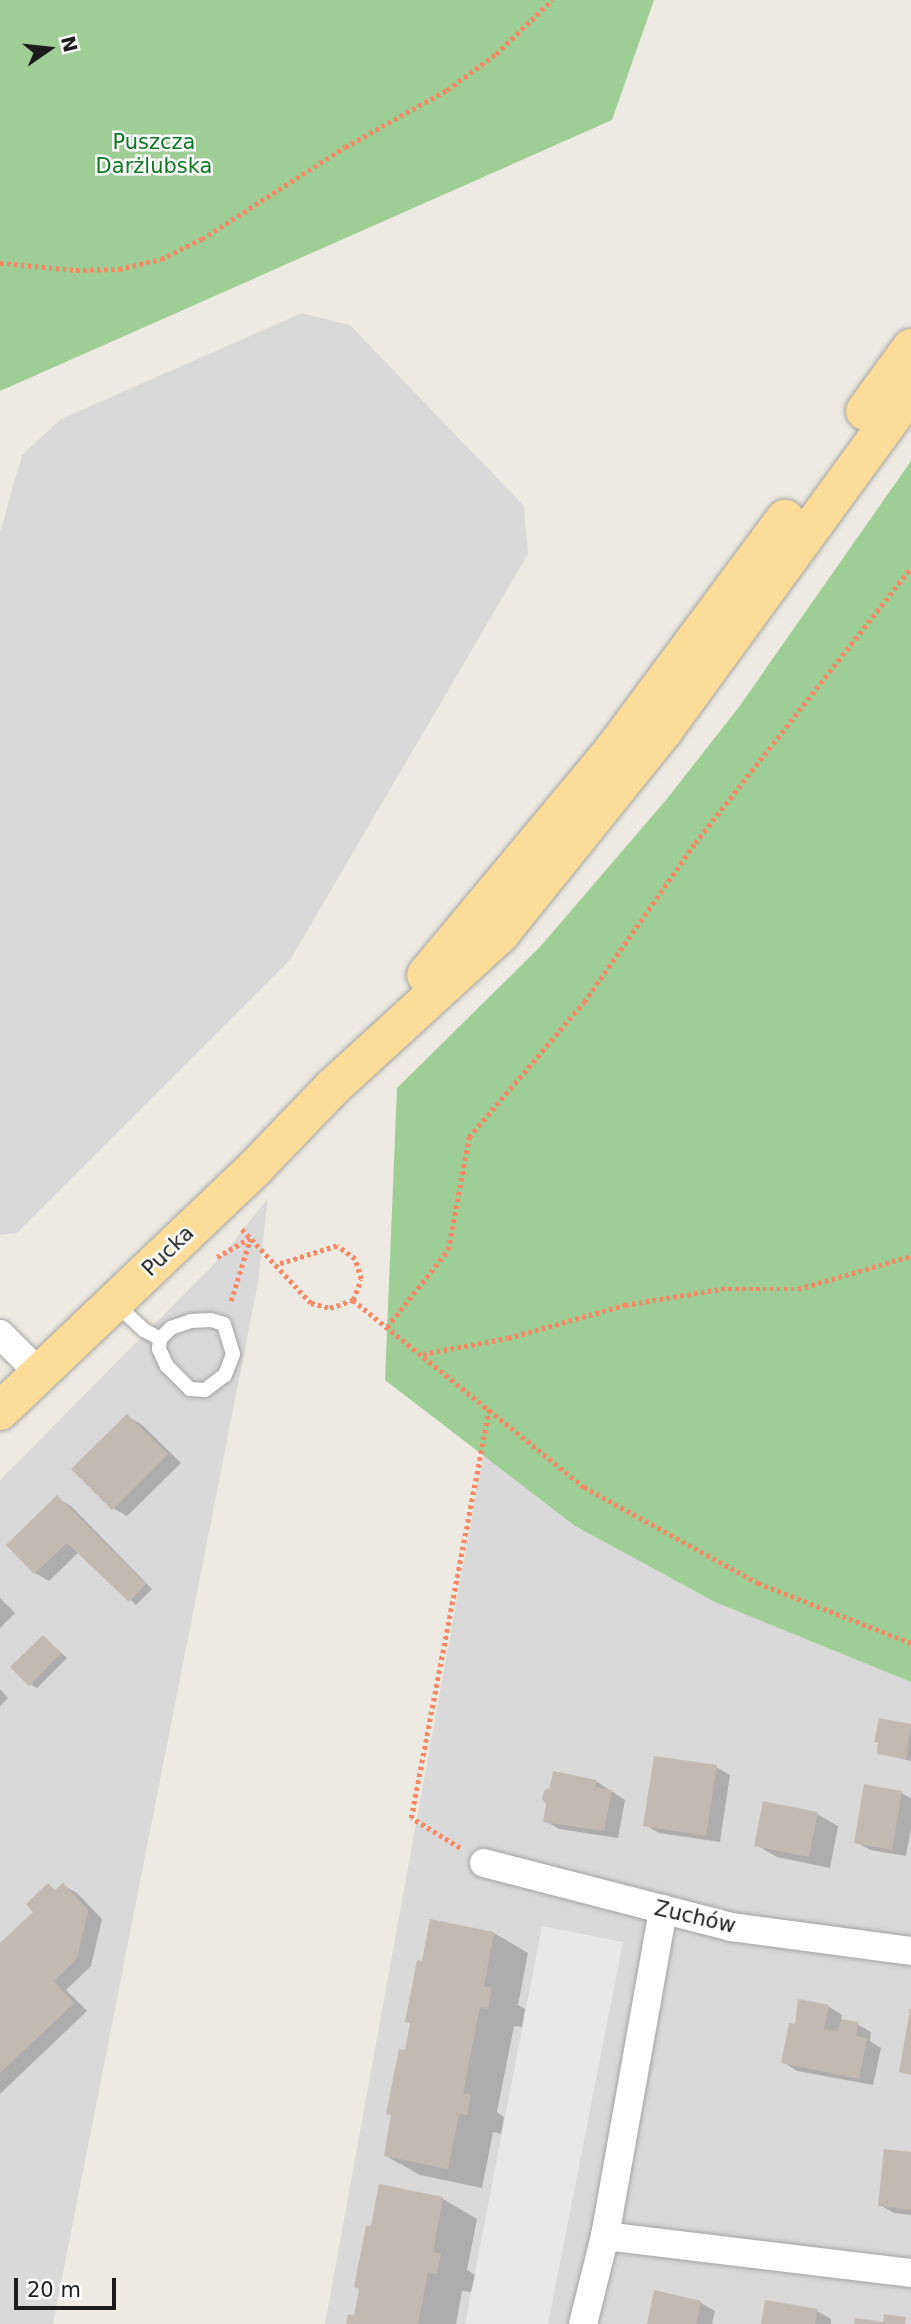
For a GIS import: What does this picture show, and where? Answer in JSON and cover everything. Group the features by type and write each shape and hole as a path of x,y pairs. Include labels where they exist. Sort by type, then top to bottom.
{"main road":[{"path":"332,1088 614,749 911,348"},
{"path":"332,1088 500,934 664,730 911,391"},
{"name":"Pucka","path":"0,1411 256,1167 332,1088"}],"street":[{"path":"0,1334 39,1373"},
{"name":"Zuchów","path":"484,1863 731,1927 911,1951"},
{"path":"583,2324 605,2236 663,1909"},
{"path":"605,2236 911,2273"}],"lane":[{"path":"114,1302 144,1330 160,1339"},
{"path":"191,1321 224,1324 233,1354 225,1375 205,1390 190,1389 179,1381 167,1366 159,1349 160,1339 171,1328 191,1321"}],"path":[{"path":"0,263 76,271 119,269 161,259 202,239 345,147 447,90 496,54 552,0"},
{"path":"387,1327 448,1250 469,1137 584,1002 695,843 911,568"},
{"path":"224,1324 250,1238 311,1303 330,1308 353,1300 361,1279 355,1259 337,1246 276,1265"},
{"path":"422,1354 508,1338 625,1305 721,1289 798,1289 911,1256"},
{"path":"353,1300 596,1494 758,1583 911,1643"},
{"path":"484,1863 411,1818 489,1407"}],"shaded area":[{"path":"302,313 350,325 524,506 528,554 290,960 17,1233 0,1235 0,532 22,455 61,419"},
{"path":"268,1198 258,1283 53,2324 0,2324 0,1480 223,1255"},
{"path":"483,1455 575,1526 715,1602 911,1682 911,2324 325,2324"},
{"path":"542,1926 623,1942 548,2324 465,2324"}],"green space":[{"name":"Puszcza Darżlubska","path":"0,0 654,0 612,120 0,391"},
{"path":"911,461 911,1682 715,1602 575,1526 385,1380 397,1088 540,947 666,800 739,707"}],"building":[{"path":"127,1414 168,1454 112,1510 71,1469"},
{"path":"57,1495 146,1584 129,1602 67,1543 34,1574 6,1545"},
{"path":"43,1635 61,1653 29,1686 10,1667"},
{"path":"879,1718 911,1724 906,1759 877,1754 878,1743 874,1742"},
{"path":"654,1756 717,1765 706,1836 643,1826"},
{"path":"553,1771 597,1780 595,1787 612,1790 604,1831 543,1822 546,1804 542,1799 544,1791 550,1787"},
{"path":"864,1784 902,1791 892,1850 854,1843"},
{"path":"763,1801 818,1812 809,1857 754,1846"},
{"path":"48,1883 55,1890 63,1883 88,1910 77,1958 54,1981 74,2003 0,2073 0,1943 33,1912 26,1904"},
{"path":"430,1919 494,1932 484,1986 492,1988 488,2009 480,2007 463,2093 471,2095 467,2115 459,2114 448,2169 384,2156 391,2115 386,2114 399,2049 405,2050 410,2023 405,2022 417,1960 422,1961"},
{"path":"798,1999 829,2005 824,2029 838,2032 841,2019 858,2022 856,2036 867,2038 859,2079 781,2063 789,2023 795,2024"},
{"path":"911,2009 911,2075 899,2072"},
{"path":"884,2149 911,2152 911,2210 878,2206"},
{"path":"379,2184 443,2197 433,2252 441,2253 437,2274 428,2272 418,2324 346,2324 348,2314 354,2316 359,2289 354,2287 366,2226 371,2226"},
{"path":"654,2290 701,2301 696,2324 647,2324"},
{"path":"765,2300 818,2309 815,2324 761,2324"},
{"path":"884,2314 906,2317 905,2324 854,2324 855,2318 883,2322"}]}
